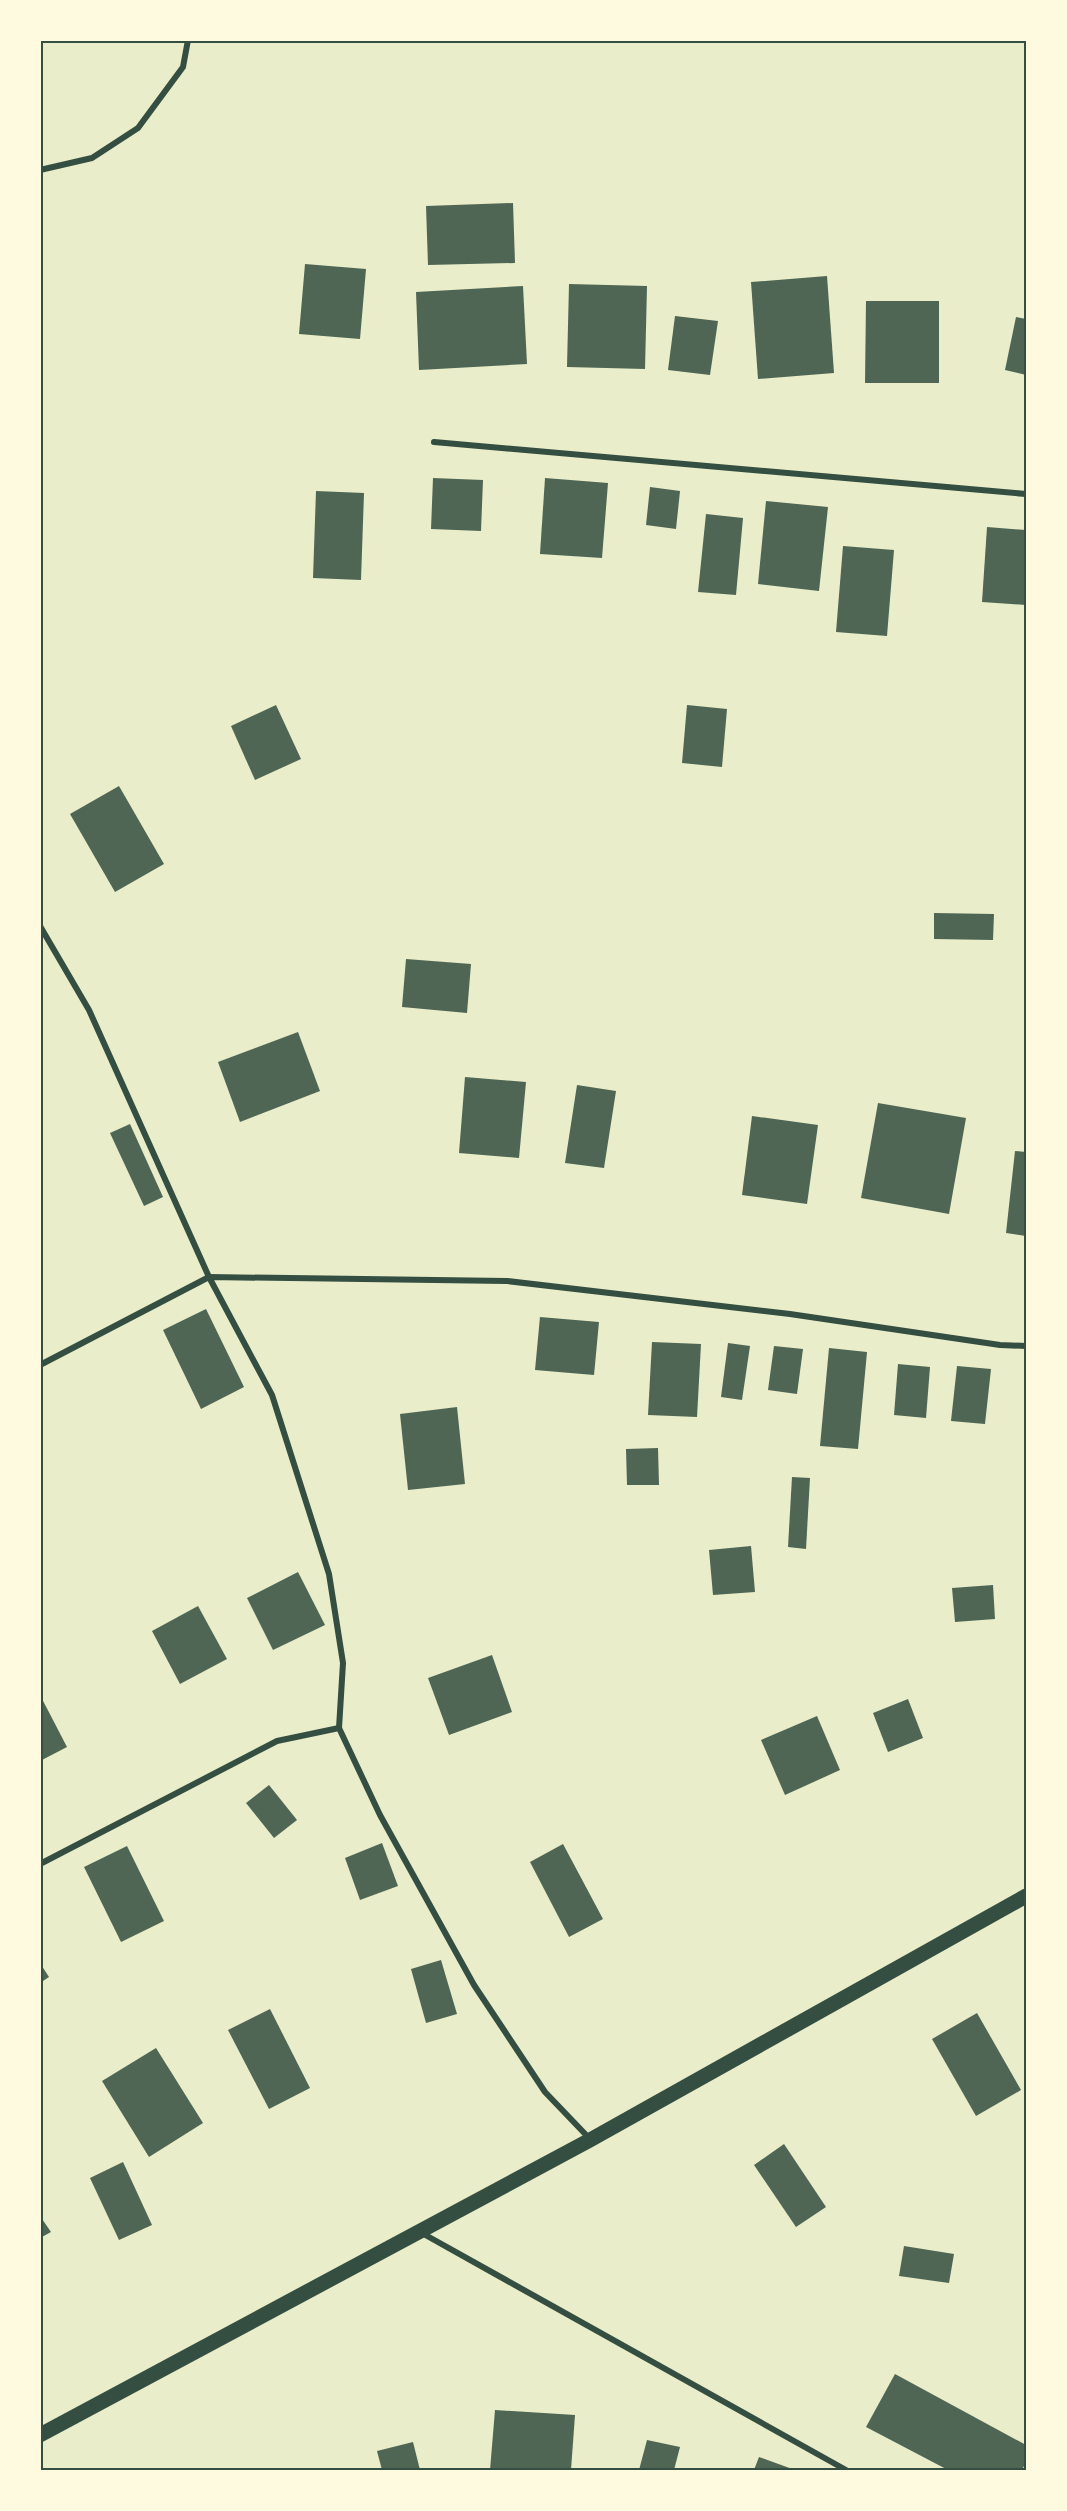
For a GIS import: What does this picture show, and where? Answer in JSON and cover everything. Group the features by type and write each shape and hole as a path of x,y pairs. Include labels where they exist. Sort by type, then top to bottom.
{"main road":[{"path":"40,2435 590,2140 1026,1896"}],"street":[{"path":"40,170 92,158 138,128 183,67 188,40"},
{"path":"434,442 1026,494"},
{"path":"40,926 89,1010 209,1277 272,1395 329,1574 344,1663 339,1728 380,1815 474,1985 544,2092 590,2140"},
{"path":"40,1365 209,1277 507,1281 778,1313 1000,1345 1026,1346"},
{"path":"40,1863 277,1741 339,1728"},
{"path":"418,2231 846,2470"}],"building":[{"path":"513,203 515,263 428,265 426,206"},
{"path":"305,264 366,269 360,339 299,334"},
{"path":"827,276 834,373 758,379 751,282"},
{"path":"569,284 647,286 645,369 567,367"},
{"path":"523,286 527,364 419,370 416,292"},
{"path":"866,301 939,301 939,383 865,383"},
{"path":"675,316 718,321 710,375 668,370"},
{"path":"1016,317 1026,319 1026,375 1005,370"},
{"path":"433,478 483,480 481,531 431,529"},
{"path":"545,478 608,483 602,558 540,554"},
{"path":"650,487 680,491 676,529 646,525"},
{"path":"316,491 364,493 361,580 313,578"},
{"path":"766,501 828,507 819,591 758,584"},
{"path":"706,514 743,518 736,595 698,592"},
{"path":"987,527 1026,530 1026,605 982,602"},
{"path":"843,546 894,550 887,636 836,632"},
{"path":"276,705 301,759 255,780 231,726"},
{"path":"687,705 727,709 722,767 682,763"},
{"path":"119,786 164,864 115,892 70,814"},
{"path":"934,913 994,914 993,940 934,939"},
{"path":"406,959 471,964 467,1013 402,1007"},
{"path":"298,1032 320,1091 240,1122 218,1062"},
{"path":"465,1077 526,1082 519,1158 459,1153"},
{"path":"577,1085 616,1091 604,1168 565,1163"},
{"path":"878,1103 966,1118 949,1214 861,1198"},
{"path":"752,1116 818,1125 807,1204 742,1195"},
{"path":"130,1124 163,1197 144,1206 110,1133"},
{"path":"1015,1151 1026,1152 1026,1236 1006,1233"},
{"path":"206,1309 244,1387 201,1409 163,1330"},
{"path":"540,1317 599,1322 594,1375 535,1370"},
{"path":"652,1342 701,1344 697,1417 648,1415"},
{"path":"728,1343 750,1346 742,1400 721,1397"},
{"path":"774,1346 803,1349 797,1394 768,1390"},
{"path":"829,1348 867,1352 858,1449 820,1446"},
{"path":"898,1364 930,1367 926,1418 894,1415"},
{"path":"957,1366 991,1369 985,1424 951,1421"},
{"path":"457,1407 465,1484 408,1490 400,1414"},
{"path":"658,1448 659,1485 627,1485 626,1449"},
{"path":"792,1477 810,1478 806,1549 788,1547"},
{"path":"751,1546 755,1592 713,1595 709,1550"},
{"path":"298,1572 325,1625 273,1650 247,1598"},
{"path":"993,1585 995,1619 955,1622 952,1588"},
{"path":"198,1606 227,1659 180,1684 152,1631"},
{"path":"492,1655 512,1712 449,1735 428,1678"},
{"path":"40,1695 67,1747 40,1761"},
{"path":"908,1699 923,1738 888,1752 873,1713"},
{"path":"817,1716 840,1770 785,1795 761,1740"},
{"path":"269,1785 297,1820 274,1838 246,1803"},
{"path":"382,1843 398,1886 360,1900 345,1858"},
{"path":"563,1844 603,1919 569,1937 530,1862"},
{"path":"127,1846 164,1921 121,1942 84,1867"},
{"path":"441,1960 457,2014 426,2023 411,1969"},
{"path":"40,1963 49,1977 40,1983"},
{"path":"270,2009 310,2088 269,2109 228,2030"},
{"path":"977,2013 1021,2090 976,2116 932,2039"},
{"path":"156,2048 203,2123 149,2157 102,2081"},
{"path":"784,2144 826,2207 796,2227 754,2165"},
{"path":"123,2162 152,2225 119,2240 90,2178"},
{"path":"40,2216 51,2232 40,2238"},
{"path":"904,2246 954,2254 949,2283 899,2276"},
{"path":"895,2374 1026,2445 1026,2462 1022,2470 948,2470 866,2427"},
{"path":"495,2410 575,2415 571,2470 490,2470"},
{"path":"647,2440 680,2447 674,2470 639,2470"},
{"path":"413,2442 420,2470 382,2470 377,2451"},
{"path":"759,2457 795,2470 754,2470"}]}
